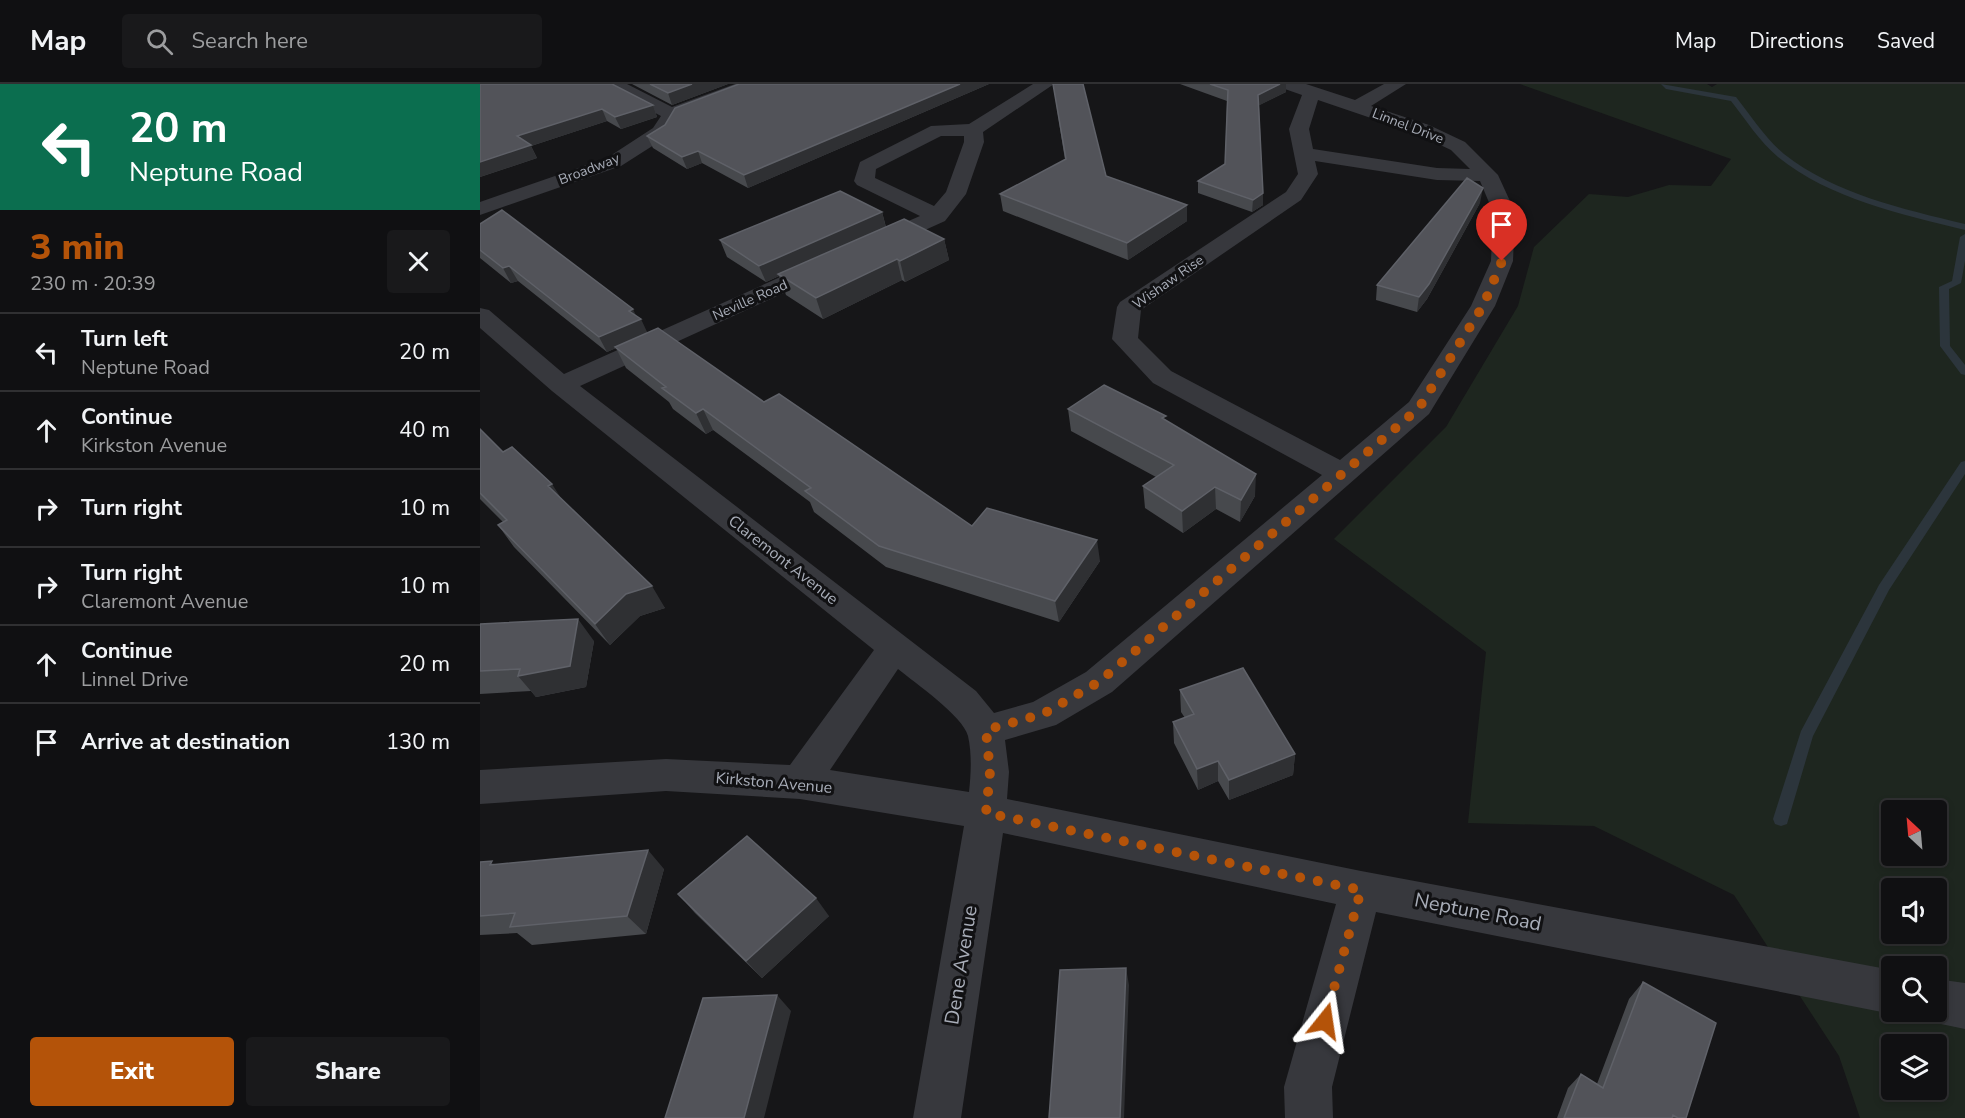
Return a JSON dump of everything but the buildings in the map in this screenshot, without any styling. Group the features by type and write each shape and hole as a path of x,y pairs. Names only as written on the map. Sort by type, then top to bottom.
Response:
{"street":[{"path":"613,84 671,114 751,84"},
{"path":"937,216 864,181 867,166 938,130 973,130 1045,84"},
{"path":"1356,107 1397,84"},
{"name":"Linnel Drive","path":"986,730 1043,714 1099,682 1343,474 1419,408 1483,306 1502,261 1504,212 1488,175 1458,146 1422,129 1300,88"},
{"name":"Wishaw Rise","path":"1300,88 1299,129 1308,174 1294,196 1130,307 1125,339 1162,377 1343,474"},
{"name":"Broadway","path":"480,209 614,162 661,132 671,114"},
{"name":"Neville Road","path":"561,385 937,216 956,194 974,142 973,130"},
{"path":"1303,153 1437,174 1488,175"},
{"name":"Claremont Avenue","path":"480,315 561,385 963,700 986,730"},
{"path":"800,782 894,648"},
{"name":"Dene Avenue","path":"937,1118 986,813 990,772 986,730"},
{"name":"Kirkston Avenue","path":"480,787 666,775 800,782 986,813 1064,829"},
{"name":"Neptune Road","path":"1064,829 1361,890 1881,990"},
{"path":"1309,1118 1308,1087 1361,890"},
{"path":"1947,1002 1965,1006"}],"shaded area":[{"path":"1520,84 1707,84 1712,87 1717,84 1965,84 1965,1118 1860,1118 1839,1056 1734,895 1594,826 1468,823 1486,652 1334,539 1446,427 1518,306 1534,247 1589,194 1628,197 1669,185 1711,186 1731,159"}],"waterway":[{"path":"1665,84 1666,87 1733,99 1774,149 1800,169 1821,181 1869,200 1965,227"},
{"path":"1965,237 1956,283 1944,287 1945,346 1965,372"},
{"path":"1781,819 1806,735 1884,588 1965,465"}],"route":[{"path":"1325,1021 1361,890 986,813 990,772 986,730 1043,714 1099,682 1419,408 1483,306 1502,261"}]}
